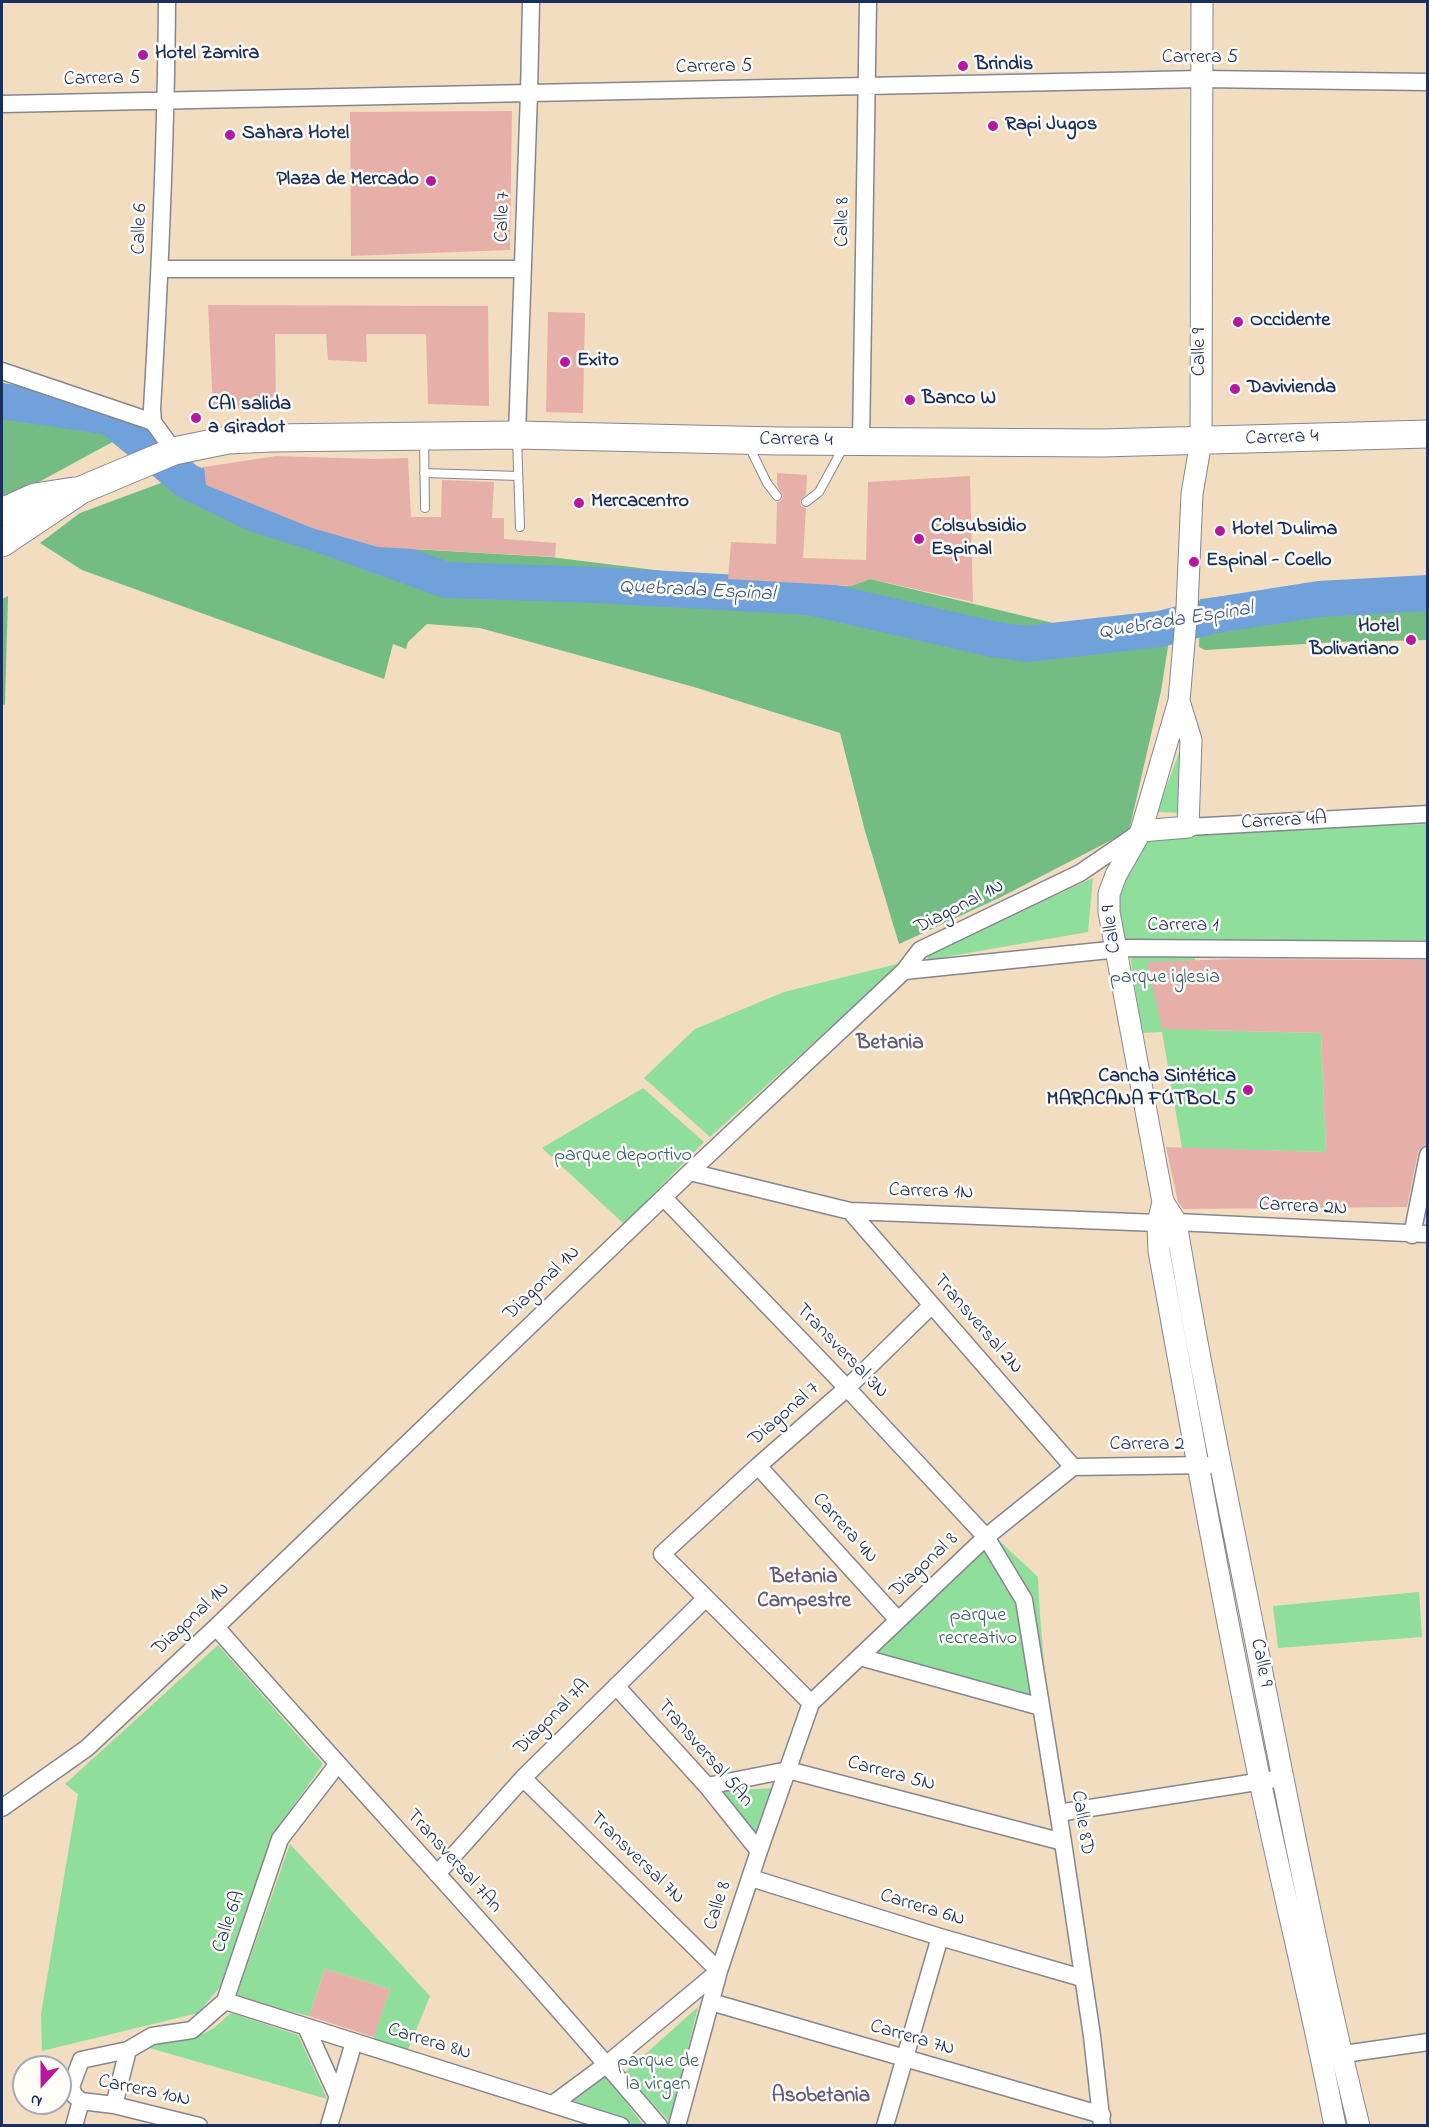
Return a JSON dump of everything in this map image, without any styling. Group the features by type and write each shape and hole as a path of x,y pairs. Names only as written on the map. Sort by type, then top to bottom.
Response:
{"main road":[{"name":"Carrera 4","path":"82,489 170,453 193,446 239,439 517,435 853,442 1201,441 1428,434"},
{"path":"2,512 35,497 82,489"},
{"path":"2,543 82,489"}],"street":[{"name":"Calle 6","path":"153,422 166,99 167,2"},
{"name":"Calle 7","path":"517,435 531,2"},
{"name":"Calle 8","path":"853,442 868,2"},
{"name":"Calle 9","path":"1202,2 1201,441 1192,494 1187,608 1179,701 1141,831 1116,875 1109,894 1109,912 1163,1202 1221,1464 1282,1778 1332,2056 1335,2126"},
{"name":"Carrera 5","path":"2,104 1202,79 1428,82"},
{"path":"160,269 523,269"},
{"path":"2,371 153,422 170,453"},
{"name":"Calle 9","path":"1179,701 1191,740 1188,827"},
{"name":"Carrera 4A","path":"1141,831 1428,814"},
{"name":"Diagonal 1N","path":"2,1808 87,1748 690,1172 904,971 920,950 1080,873 1141,831"},
{"name":"Carrera 1","path":"904,971 1130,948 1428,950"},
{"path":"1420,1234 1428,1155"},
{"name":"Carrera 1N","path":"690,1172 850,1211 1167,1222"},
{"name":"Transversal 3N","path":"664,1198 847,1388 986,1537"},
{"name":"Transversal 2N","path":"850,1211 1073,1467"},
{"name":"Calle 9","path":"1167,1222 1159,1251 1198,1466 1260,1781 1332,2056 1359,2126"},
{"name":"Carrera 2N","path":"1167,1222 1420,1234"},
{"name":"Diagonal 7","path":"706,1598 662,1554 847,1388 932,1305"},
{"name":"Carrera 2","path":"1073,1467 1221,1464"},
{"name":"Carrera 4N","path":"758,1466 898,1620"},
{"name":"Diagonal 8","path":"811,1703 986,1537 1073,1467"},
{"name":"Calle 8D","path":"986,1537 1024,1600 1063,1842 1102,2120"},
{"path":"706,1598 811,1703"},
{"name":"Diagonal 7A","path":"437,1874 523,1778 706,1598"},
{"name":"Transversal 7An","path":"216,1627 337,1765 607,2064 659,2126"},
{"path":"860,1657 1041,1707"},
{"name":"Transversal 5An","path":"616,1686 707,1786 759,1851"},
{"name":"Calle 8","path":"677,2126 720,1971 811,1703"},
{"name":"Calle 6A","path":"128,2050 152,2036 192,2030 225,2001 280,1839 337,1765"},
{"name":"Carrera 5N","path":"707,1786 788,1770 1063,1842"},
{"name":"Transversal 7N","path":"523,1778 720,1971"},
{"path":"1058,1813 1282,1778"},
{"name":"Carrera 6N","path":"751,1878 940,1937 1082,1978"},
{"path":"885,2126 940,1937"},
{"path":"553,2104 607,2064 720,1971"},
{"name":"Carrera 8N","path":"225,2001 621,2126"},
{"name":"Carrera 7N","path":"711,2001 1102,2120"},
{"path":"306,2027 337,2095"},
{"path":"330,2126 354,2042"},
{"path":"1332,2056 1428,2042"},
{"path":"74,2126 81,2101 70,2087 81,2060 128,2050 114,2105"},
{"name":"Carrera 10N","path":"81,2101 114,2105 192,2125"}],"lane":[{"path":"517,435 520,527"},
{"path":"424,436 425,508"},
{"path":"747,440 767,483 777,496"},
{"path":"806,502 819,492 853,442"},
{"path":"424,473 518,476"}],"green space":[{"path":"2,395 13,402 10,410 95,425 118,439 2,502"},
{"path":"204,467 206,485 312,528 378,547 550,557 728,579 847,586 870,579 1053,623 1173,615 1161,691 1129,831 1001,897 899,944 865,831 840,733 694,687 480,628 427,624 408,642 406,649 393,644 384,679 82,570 40,543 80,513"},
{"path":"1308,586 1356,590 1427,587 1427,640 1337,642 1205,650 1199,647 1200,599"},
{"path":"8,596 5,705 2,704 2,599"},
{"path":"1180,750 1184,751 1183,813 1157,812"},
{"path":"1427,824 1427,940 1120,944 1117,894 1144,839 1304,828"},
{"path":"1093,878 1088,932 928,960 927,955"},
{"name":"Cancha Sintética MARACANA FÚTBOL 5","path":"1129,948 1194,948 1200,1030 1321,1033 1326,1152 1182,1148 1162,1032 1142,1033"},
{"path":"901,963 710,1137 644,1078 695,1029 784,992"},
{"name":"parque deportivo","path":"643,1088 704,1142 624,1224 542,1148"},
{"name":"parque recreativo","path":"991,1533 1038,1577 1046,1699 860,1657"},
{"path":"1419,1592 1422,1637 1278,1648 1273,1606"},
{"path":"218,1645 323,1764 271,1838 220,1987 198,2013 42,2051 41,2014 78,1794 65,1784"},
{"path":"774,1788 756,1837 718,1791"},
{"path":"290,1844 430,1996 407,2052 373,2039 390,1989 325,1969 309,2016 236,1998"},
{"name":"parque de la virgen","path":"698,2007 670,2122 624,2073"},
{"path":"231,2013 298,2035 327,2099 146,2047 153,2042 167,2038 207,2032"},
{"path":"605,2073 643,2125 636,2125 565,2103"}],"building":[{"name":"Plaza de Mercado","path":"512,111 510,250 351,256 350,112"},
{"path":"208,305 488,306 489,406 428,404 426,334 366,334 367,362 328,360 326,334 275,334 276,407 213,410"},
{"name":"Exito","path":"548,312 585,313 583,413 546,412"},
{"path":"276,456 408,458 411,517 441,517 442,480 494,482 492,518 504,518 504,539 556,543 555,557 378,547 312,528 206,485 204,467"},
{"name":"Colsubsidio Espinal","path":"777,473 807,475 806,494 800,502 801,506 806,508 803,558 866,560 868,482 970,476 973,602 870,579 852,586 728,579 731,542 776,544 777,502 781,501 783,496 777,485"},
{"path":"1232,959 1428,960 1428,1145 1418,1152 1407,1207 1183,1209 1178,1202 1166,1147 1326,1152 1321,1033 1162,1029 1147,962"},
{"path":"325,1969 390,1989 374,2037 309,2016"}],"waterway":[{"name":"Quebrada Espinal","path":"2,401 110,417 187,481 255,514 316,533 446,580 597,585 809,597 992,639 1026,644 1160,629 1211,616 1319,599 1428,593"}],"place":[{"name":"Hotel Zamira","path":"143,55"},
{"name":"Brindis","path":"963,66"},
{"name":"Rapi Jugos","path":"993,126"},
{"name":"Sahara Hotel","path":"230,135"},
{"name":"Plaza de Mercado","path":"431,181"},
{"name":"Occidente","path":"1238,322"},
{"name":"Exito","path":"565,362"},
{"name":"Davivienda","path":"1235,389"},
{"name":"Banco W","path":"910,400"},
{"name":"CAI salida a Giradot","path":"196,418"},
{"name":"Mercacentro","path":"579,503"},
{"name":"Hotel Dulima","path":"1220,531"},
{"name":"Colsubsidio Espinal","path":"919,539"},
{"name":"Espinal - Coello","path":"1194,562"},
{"name":"Hotel Bolivariano","path":"1411,640"},
{"name":"Cancha Sintética MARACANA FÚTBOL 5","path":"1248,1090"}],"district":[{"name":"Betania","path":"890,1045"},
{"name":"Betania Campestre","path":"804,1591"},
{"name":"Asobetania","path":"821,2098"}],"park label":[{"name":"parque iglesia","path":"1165,979"}]}
